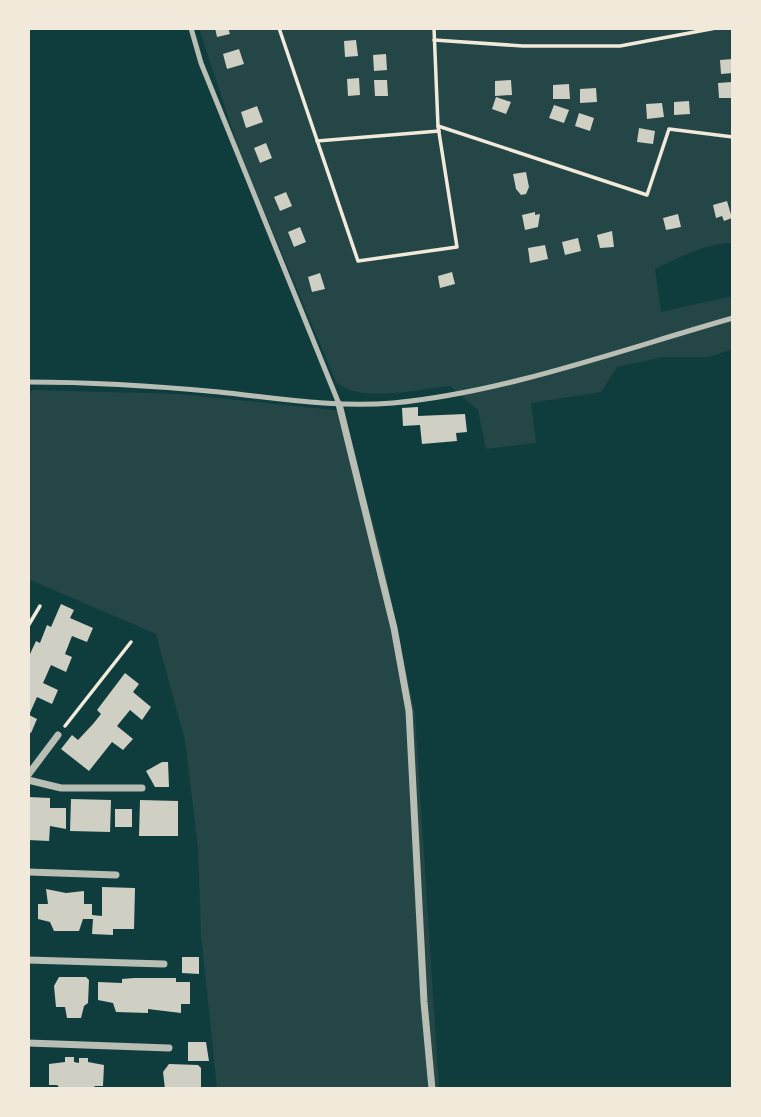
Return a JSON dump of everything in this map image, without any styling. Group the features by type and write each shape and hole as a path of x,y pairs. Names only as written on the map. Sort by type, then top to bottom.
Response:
{"street":[{"path":"339,404 394,628 409,711 424,1002 432,1089"},
{"path":"28,775 58,735"},
{"path":"28,780 61,788 142,788"},
{"path":"28,872 116,875"},
{"path":"28,960 164,964"},
{"path":"28,1043 169,1048"}],"lane":[{"path":"191,28 201,63 339,404"},
{"path":"28,382 180,388 339,404 392,403 455,394 733,318"}],"path":[{"path":"279,28 358,261 457,247 439,128 434,28"},
{"path":"434,40 523,46 620,46 716,28"},
{"path":"317,141 439,128 647,195 669,129 733,137"},
{"path":"28,626 40,606"},
{"path":"58,735 131,642"}],"shaded area":[{"path":"199,28 733,28 733,243 703,248 655,269 661,312 733,296 733,349 709,357 663,357 617,367 601,392 531,403 536,443 486,449 478,410 450,386 374,394 346,389 336,382 240,153"},
{"path":"32,390 179,394 342,411 381,552 415,714 439,1089 217,1089 201,934 198,847 185,740 156,634 28,579 28,399"}],"building":[{"path":"215,28 228,28 230,34 217,37"},
{"path":"356,40 358,56 345,57 344,41"},
{"path":"239,49 244,64 227,69 223,54"},
{"path":"386,54 387,70 374,71 373,55"},
{"path":"733,59 733,73 721,74 720,60"},
{"path":"359,78 360,95 348,96 347,79"},
{"path":"374,80 387,80 388,96 375,96"},
{"path":"511,80 512,95 495,96 495,81"},
{"path":"732,82 733,98 719,98 718,83"},
{"path":"569,84 570,99 553,99 553,85"},
{"path":"596,88 597,102 580,103 580,89"},
{"path":"496,97 511,102 506,114 492,109"},
{"path":"689,101 690,114 674,115 674,102"},
{"path":"662,103 664,117 647,119 646,104"},
{"path":"554,105 569,110 564,123 549,118"},
{"path":"257,106 263,122 246,128 241,112"},
{"path":"579,113 594,118 590,131 575,126"},
{"path":"639,128 655,131 653,144 637,142"},
{"path":"266,143 272,158 260,163 254,148"},
{"path":"526,172 529,187 526,194 521,195 516,189 513,174"},
{"path":"286,192 292,206 280,211 274,197"},
{"path":"727,201 732,218 724,221 722,216 716,218 713,205"},
{"path":"535,212 535,215 540,214 538,227 525,230 522,215"},
{"path":"678,214 681,227 666,230 663,218"},
{"path":"300,227 306,242 294,247 288,232"},
{"path":"612,231 614,247 600,248 597,235"},
{"path":"578,238 581,251 565,255 562,242"},
{"path":"545,245 548,259 530,263 528,248"},
{"path":"452,272 455,284 440,288 438,276"},
{"path":"320,273 325,289 312,292 308,277"},
{"path":"418,407 418,416 465,414 467,432 456,433 457,441 422,444 420,425 403,426 402,408"},
{"path":"61,604 74,610 70,618 93,628 87,642 72,636 65,654 72,657 66,672 51,665 43,683 58,690 52,704 37,697 29,715 37,719 31,733 28,732 28,653 30,654 36,641 40,643 47,625 51,627"},
{"path":"125,673 139,684 133,692 151,707 142,720 130,710 117,726 133,739 123,750 112,742 89,771 61,749 72,735 78,740 93,724 101,714 97,710"},
{"path":"162,762 168,762 169,787 155,787 146,771"},
{"path":"28,797 50,798 50,808 66,808 66,829 50,826 49,841 28,840"},
{"path":"71,799 111,800 110,832 70,831"},
{"path":"140,800 178,801 178,836 139,836"},
{"path":"115,809 132,809 132,827 115,827"},
{"path":"102,887 135,888 134,929 113,929 113,935 92,934 93,919 83,919 79,931 54,931 50,922 38,919 38,904 48,904 46,889 66,893 84,891 84,904 92,904 92,915 102,916"},
{"path":"182,957 199,957 199,974 182,973"},
{"path":"59,977 86,977 89,980 88,1003 84,1006 81,1018 67,1018 65,1007 56,1007 54,986"},
{"path":"176,978 176,982 190,982 190,1004 181,1004 181,1013 148,1009 148,1013 116,1012 113,1003 98,1000 98,982 122,983 122,979"},
{"path":"188,1042 206,1042 209,1061 188,1061"},
{"path":"65,1057 74,1057 74,1062 79,1063 79,1058 88,1058 88,1062 104,1065 103,1086 95,1086 92,1089 61,1089 57,1085 49,1085 49,1064 65,1062"},
{"path":"169,1064 198,1065 201,1068 201,1089 165,1089 163,1072"}]}
